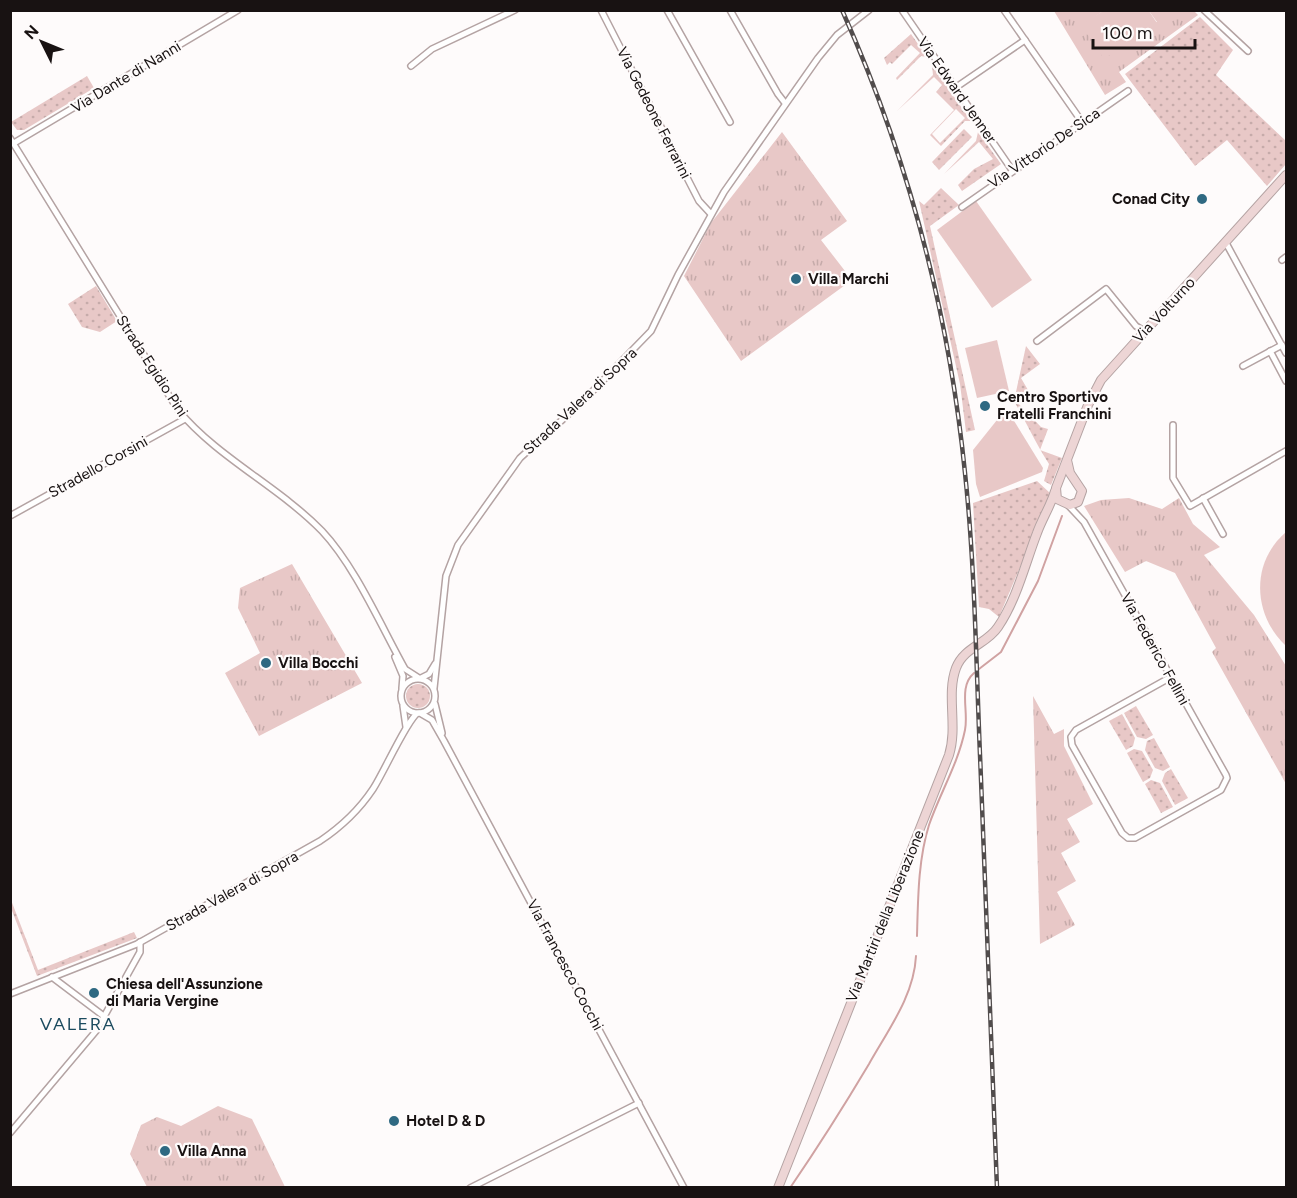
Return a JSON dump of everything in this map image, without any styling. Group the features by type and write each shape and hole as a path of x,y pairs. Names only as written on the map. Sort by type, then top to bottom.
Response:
{"street":[{"name":"Via Dante di Nanni","path":"12,141 238,10"},
{"path":"411,66 432,49 515,10"},
{"path":"602,13 611,10"},
{"path":"667,10 730,122"},
{"path":"730,10 785,103"},
{"name":"Strada Valera di Sopra","path":"10,994 140,942 311,847 336,830 373,789 394,755 412,717 429,709 435,699 436,663 447,570 458,545 520,458 582,402 651,331 711,214 785,103 837,35 869,10"},
{"name":"Via Edward Jenner","path":"902,10 1012,170"},
{"path":"1004,10 1082,122"},
{"path":"1204,10 1248,51"},
{"name":"Via Gedeone Ferrarini","path":"602,13 699,201 711,214"},
{"path":"955,88 1025,40"},
{"name":"Via Vittorio De Sica","path":"962,207 1128,91"},
{"name":"Strada Egidio Pini","path":"12,141 166,392 185,419 296,508 327,537 346,564 406,670 419,678"},
{"name":"Via Volturno","path":"975,646 998,628 1009,607 1096,388 1144,331 1287,175"},
{"path":"1226,243 1287,353"},
{"path":"1037,341 1106,290 1136,326 1144,331"},
{"path":"1243,366 1282,345"},
{"path":"1270,351 1287,381"},
{"name":"Stradello Corsini","path":"10,516 185,419"},
{"path":"1173,425 1173,478 1190,506 1287,451"},
{"path":"1067,460 1070,473 1081,488 1081,497"},
{"path":"1067,505 1057,499 1056,488 1064,479 1076,481"},
{"name":"Via Volturno","path":"1035,542 1050,512 1075,503 1081,497"},
{"name":"Via Federico Fellini","path":"1081,497 1080,509 1084,522 1171,677 1226,775 1227,783 1221,790 1135,838 1126,838 1072,745 1071,736 1076,730 1171,677"},
{"path":"1203,498 1224,534"},
{"name":"Via Federico Fellini","path":"1067,505 1084,522"},
{"name":"Via Martiri della Liberazione","path":"778,1188 949,755 954,733 955,672 963,657 975,646"},
{"name":"Strada Egidio Pini","path":"392,647 402,676 402,691"},
{"path":"402,691 408,681 429,674 436,663"},
{"path":"419,678 430,682 434,688"},
{"name":"Strada Valera di Sopra","path":"402,691 405,728"},
{"name":"Via Francesco Cocchi","path":"435,699 435,712 445,743"},
{"path":"402,702 410,711 419,713"},
{"name":"Via Francesco Cocchi","path":"419,713 431,719 445,743 684,1188"},
{"path":"10,1133 91,1038 141,950 140,942"},
{"path":"52,977 105,1017"},
{"path":"470,1188 639,1103"}],"green space":[{"path":"1054,11 1103,11 1082,26 1157,22 1149,11 1194,11 1198,15 1119,72 1126,82 1105,95"},
{"path":"1103,11 1149,11 1157,23 1104,59 1081,25"},
{"path":"1200,17 1233,50 1216,75 1286,141 1286,164 1267,186 1227,140 1195,166 1125,74"},
{"path":"911,34 927,57 921,56 897,80 896,78 920,53 911,45 892,64 890,62 887,65 884,58"},
{"path":"932,65 971,121 965,121 941,146 930,135 954,110 936,92 942,85 934,77 897,111 933,75","holes":["956,109 965,118 940,143 932,134"]},
{"path":"87,76 94,88 24,130 17,130 11,122"},
{"path":"964,129 972,137 939,170 932,162"},
{"path":"782,132 847,221 821,240 852,280 741,361 684,276 711,223"},
{"path":"978,132 1001,164 962,191 958,185 974,169 993,159 979,142 944,174 976,141"},
{"path":"941,188 959,205 930,226 975,430 966,432 960,384 919,201 924,205"},
{"path":"976,201 1032,280 992,308 937,230"},
{"path":"96,286 117,321 100,332 82,327 68,304"},
{"path":"997,340 1009,391 977,398 965,348"},
{"path":"1026,346 1040,364 1021,378 1028,390 1016,401 1041,427 1048,429 1040,449 1014,401"},
{"path":"1008,411 1043,468 1042,472 980,497 976,484 973,450 997,420"},
{"path":"1041,450 1062,458 1051,485 1044,481 1049,464"},
{"path":"1037,481 1050,493 999,617 989,609 979,607 973,503"},
{"path":"1129,498 1162,509 1179,498 1193,524 1220,547 1204,555 1254,615 1286,666 1286,784 1212,652 1216,648 1175,573 1146,561 1125,572 1084,506 1101,500"},
{"path":"1286,532 1286,646 1267,619 1260,589 1261,574 1266,559 1274,545"},
{"path":"292,564 362,683 259,736 225,673 260,653 238,608 240,588"},
{"path":"418,684 427,687 430,696 427,705 418,708 409,705 406,696 409,687"},
{"path":"1033,696 1054,734 1064,729 1064,746 1093,804 1067,819 1080,842 1061,853 1076,881 1057,892 1075,925 1040,944"},
{"path":"1136,706 1153,735 1146,739 1137,737 1124,713"},
{"path":"1122,714 1135,738 1133,746 1126,750 1109,721"},
{"path":"1154,738 1170,767 1163,771 1155,768 1145,750 1147,741"},
{"path":"1134,749 1142,751 1153,770 1150,778 1143,782 1127,753"},
{"path":"1171,769 1188,798 1175,805 1162,781 1165,773"},
{"path":"1151,780 1160,783 1173,807 1161,813 1145,784"},
{"path":"11,900 38,970 134,932 137,938 37,976 11,908"},
{"path":"218,1106 252,1119 285,1187 147,1187 130,1154 141,1125 157,1117 181,1126"}],"waterway":[{"path":"979,669 1001,652 1038,581 1062,516"},
{"path":"917,936 919,880 925,838 962,743 966,723 966,685 974,673"},
{"path":"790,1188 821,1142 899,1012 910,985 916,956"}],"railway":[{"path":"842,10 866,66 906,179 936,295 958,413 973,579 997,1188"}],"place":[{"name":"Conad City","path":"1202,199"},
{"name":"Villa Marchi","path":"796,279"},
{"name":"Centro Sportivo Fratelli Franchini","path":"985,406"},
{"name":"Villa Bocchi","path":"266,663"},
{"name":"Chiesa dell'Assunzione di Maria Vergine","path":"94,993"},
{"name":"Hotel D & D","path":"394,1121"},
{"name":"Villa Anna","path":"165,1151"}],"district":[{"name":"VALERA","path":"78,1024"}]}
